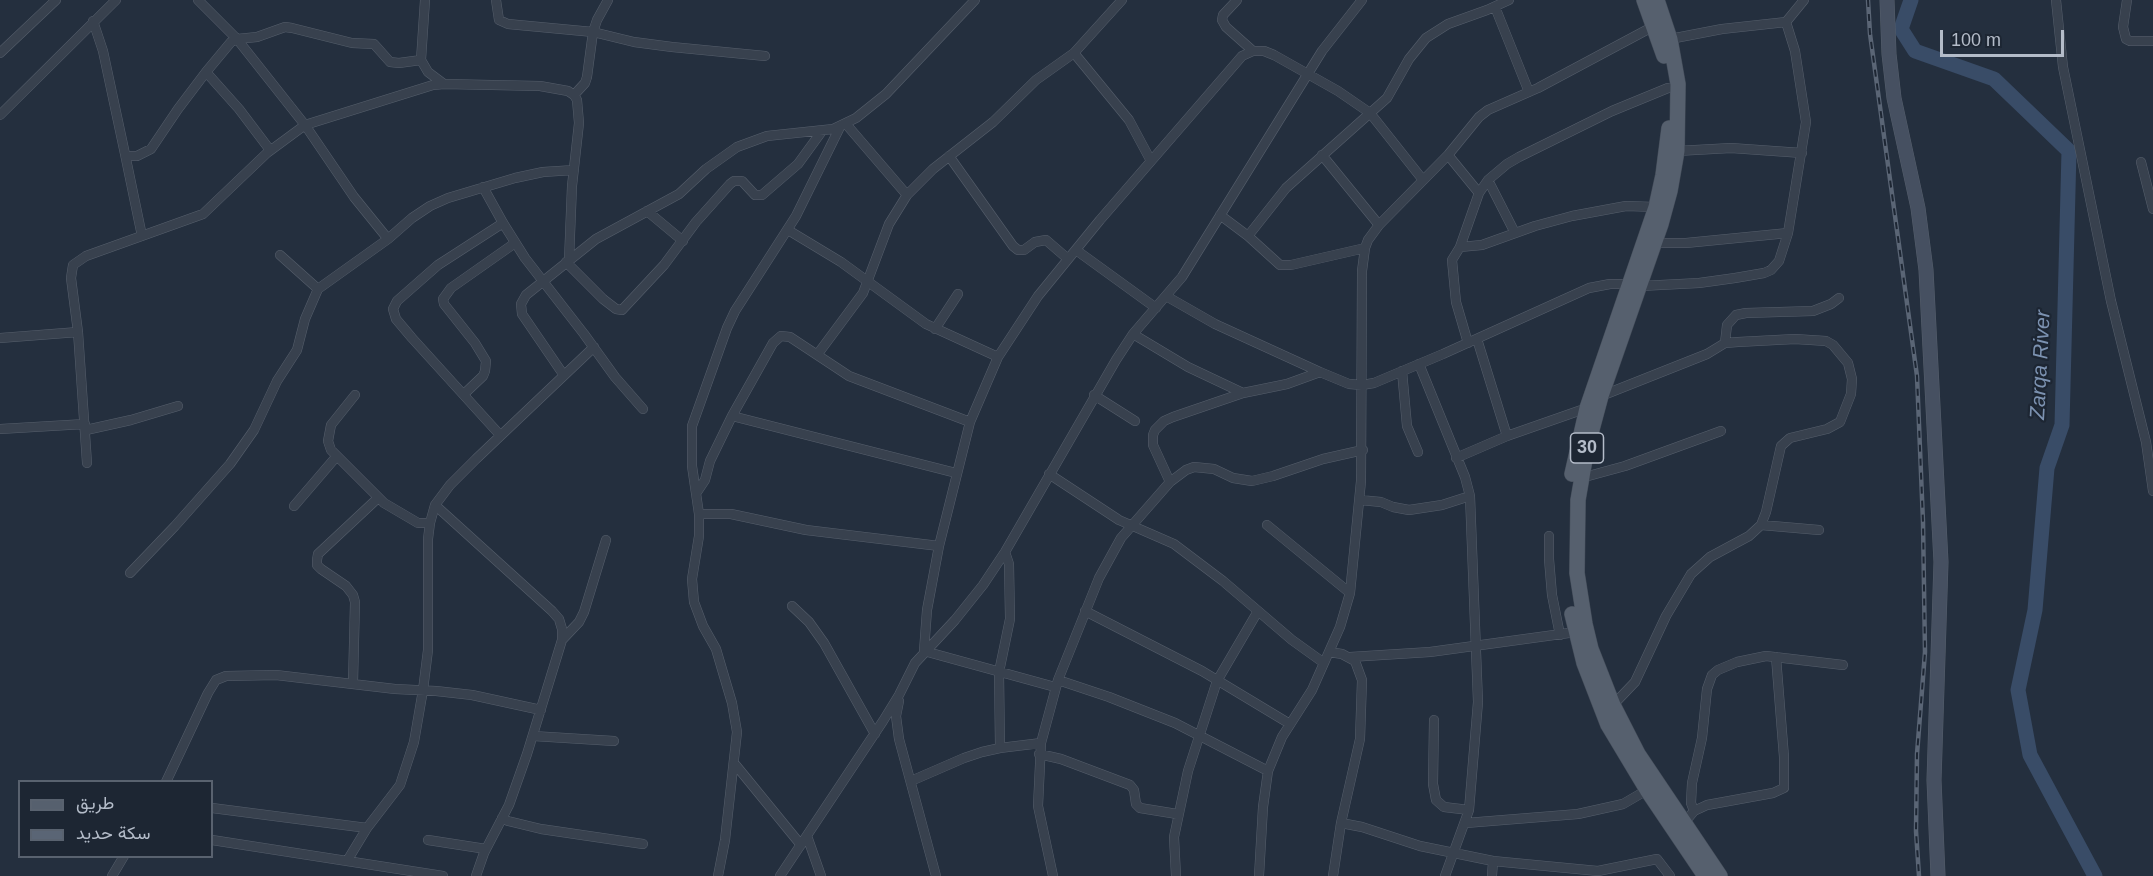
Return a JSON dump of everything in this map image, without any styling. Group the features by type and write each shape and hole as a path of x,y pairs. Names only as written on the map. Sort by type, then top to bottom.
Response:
{"main road":[{"name":"30","path":"1644,0 1663,56 1668,88 1668,142 1656,207 1601,396 1581,478 1577,527 1577,573 1591,649 1613,705 1638,754 1689,817 1719,876"},
{"name":"30","path":"1657,0 1670,39 1678,84 1677,151 1670,191 1655,243 1635,285 1587,408 1577,442 1568,504 1568,633 1584,663 1600,707 1620,746 1702,875"}],"street":[{"path":"0,53 56,0"},
{"path":"0,115 116,0"},
{"path":"198,0 237,39 305,125 362,208 388,239"},
{"path":"425,0 421,60 428,72 444,84"},
{"path":"496,0 497,15 503,22 593,33 672,47 765,56"},
{"path":"574,94 585,83 593,33 608,0"},
{"path":"563,374 522,315 522,299 606,232 679,194 717,160 748,142 775,135 822,131 843,125 866,111 886,94 975,0"},
{"path":"817,355 857,302 869,282 889,224 907,195 949,156 993,122 1036,80 1074,53 1122,0"},
{"path":"1237,0 1223,15 1222,20 1226,27 1253,51"},
{"path":"1248,236 1286,188 1387,98 1409,59 1426,38 1448,24 1509,0"},
{"path":"1670,39 1722,29 1786,22 1804,0"},
{"path":"1887,0 1889,54 1894,98 1917,208 1926,270 1941,562 1934,780 1938,876"},
{"path":"2056,0 2063,68 2111,301 2146,442 2153,490"},
{"path":"2127,0 2123,27 2126,39 2153,41"},
{"path":"780,876 875,734 899,695 910,671 924,651 955,620 983,585 1005,552 1094,395 1133,334 1194,259 1308,74 1356,2"},
{"path":"1495,7 1529,92"},
{"path":"93,21 103,51 142,236"},
{"path":"1166,296 1215,324 1320,372 1349,384 1362,385 1374,383 1419,364 1589,288 1610,284 1720,281 1764,273 1779,261 1788,233 1806,122 1795,51 1786,22"},
{"path":"1258,876 1268,771 1290,724 1312,690 1340,627 1350,592 1363,450 1362,271 1365,249 1379,225 1448,155 1479,117 1488,110 1529,92 1654,26"},
{"path":"125,154 132,157 151,149 206,72 231,42 237,39 257,37 285,27 352,43 374,44 390,62 403,63 421,60"},
{"path":"924,651 927,610 956,473 970,422 998,357 1026,312 1068,259 1242,56 1253,51 1264,51 1338,91 1370,113 1423,180"},
{"path":"1074,53 1129,120 1151,162"},
{"path":"206,72 239,109 270,150"},
{"path":"87,463 86,427 72,278 73,265 86,256 203,214 270,150 305,125 422,88 444,84 540,86 561,89 574,94"},
{"path":"1507,436 1472,341 1458,313 1452,275 1452,260 1460,248 1479,193 1488,180 1519,157 1612,111 1668,88"},
{"path":"574,94 579,123 573,170 567,261 603,299 616,309 622,310 734,181 742,181 754,195 762,195 798,165 822,131"},
{"path":"843,125 907,195"},
{"path":"718,876 725,840 737,732 732,703 716,649 702,626 694,602 692,579 699,536 699,514 691,440 696,412 735,311 788,230 843,125"},
{"path":"1677,151 1724,148 1802,153"},
{"path":"1322,155 1379,225"},
{"path":"1448,155 1479,193"},
{"path":"949,156 1013,246 1018,250 1024,250 1035,242 1046,240 1068,259"},
{"path":"2141,162 2153,209"},
{"path":"130,573 230,464 254,430 277,381 297,350 304,319 318,289 430,206 483,187 543,172 573,170"},
{"path":"1488,180 1515,233"},
{"path":"483,187 503,224 543,282 615,377 643,409"},
{"path":"1460,248 1482,246 1559,219 1612,208 1656,207"},
{"path":"647,211 683,241"},
{"path":"1220,215 1248,236 1276,262 1285,265 1365,249"},
{"path":"500,435 412,338 396,319 393,309 397,301 438,265 503,224"},
{"path":"788,230 869,282 935,329 998,357"},
{"path":"1655,243 1694,243 1788,233"},
{"path":"464,394 483,376 486,361 475,343 444,304 443,298 451,288 515,243"},
{"path":"1076,250 1156,308"},
{"path":"280,255 318,289"},
{"path":"935,329 958,294"},
{"path":"1725,343 1726,325 1736,315 1758,312 1813,311 1839,298"},
{"path":"0,338 78,332"},
{"path":"1133,334 1188,367 1243,393"},
{"path":"697,492 705,480 710,461 732,416 777,338 782,336 790,337 849,376 970,422"},
{"path":"1601,396 1707,354 1725,343 1795,339 1826,341 1838,350 1851,371 1851,394 1840,422 1827,429 1790,438 1780,446 1766,512 1761,525 1749,536 1710,557 1691,574 1671,608 1635,682 1613,705"},
{"path":"347,861 367,828 400,785 414,741 428,650 428,539 435,505 450,485 500,435 594,347"},
{"path":"1419,364 1465,477 1470,496 1478,702 1469,810 1466,824 1445,876"},
{"path":"1402,371 1407,426 1418,452"},
{"path":"1170,482 1153,446 1155,430 1164,421 1243,393 1287,384 1320,372"},
{"path":"355,395 333,421 329,430 329,446 336,457 378,498 418,523 430,523"},
{"path":"1094,395 1135,421"},
{"path":"0,429 86,427 131,420 178,406"},
{"path":"1456,458 1507,436 1587,408"},
{"path":"732,416 956,473"},
{"path":"1581,478 1624,466 1721,431"},
{"path":"1053,876 1038,806 1041,743 1056,684 1085,611 1114,548 1170,482 1186,470 1194,467 1214,469 1243,480 1262,480 1323,459 1363,450"},
{"path":"294,506 336,457"},
{"path":"1050,474 1105,511 1132,526 1174,544 1324,663"},
{"path":"1360,500 1376,501 1409,510 1442,505 1470,496"},
{"path":"353,683 355,602 353,595 346,586 321,569 317,560 318,554 378,498"},
{"path":"435,505 552,611 559,619 562,629 562,640 533,736 502,818 486,849 476,876"},
{"path":"699,514 731,514 806,530 939,546"},
{"path":"1267,525 1350,592"},
{"path":"1761,525 1819,530"},
{"path":"1329,652 1350,657 1430,652 1568,633 1552,595 1549,536"},
{"path":"562,640 579,622 584,612 606,540"},
{"path":"1000,748 999,672 1010,619 1009,564 1005,552"},
{"path":"792,606 809,622 820,637 875,734"},
{"path":"1176,876 1174,837 1188,771 1217,681 1258,610"},
{"path":"1085,611 1183,660 1290,724"},
{"path":"924,651 999,672 1056,684 1148,712 1268,771"},
{"path":"1689,817 1692,783 1702,738 1707,689 1712,675 1737,662 1766,656 1843,665"},
{"path":"1333,876 1341,823 1356,759 1362,711 1362,680 1359,668 1350,657"},
{"path":"1689,817 1707,806 1773,793 1784,788 1784,757 1776,657"},
{"path":"167,780 208,693 216,680 222,677 276,675 395,689 472,695 541,710"},
{"path":"899,695 896,716 899,739 936,876"},
{"path":"1434,720 1433,784 1436,801 1444,807 1469,810"},
{"path":"533,736 614,741"},
{"path":"911,781 964,758 1000,748 1041,743"},
{"path":"1039,754 1061,759 1130,785 1134,790 1136,804 1140,808 1178,814"},
{"path":"734,763 801,845"},
{"path":"1466,824 1578,814 1623,804 1647,790"},
{"path":"213,808 367,828"},
{"path":"502,818 541,829 643,844"},
{"path":"1341,823 1362,827 1420,846 1493,861 1598,872 1657,859 1670,876"},
{"path":"807,836 821,876"},
{"path":"213,840 443,876"},
{"path":"428,840 486,849"},
{"path":"112,876 123,858"},
{"path":"1492,876 1493,861"}],"waterway":[{"name":"Zarqa River","path":"1911,0 1901,29 1915,51 1994,79 2069,151 2062,425 2047,468 2035,610 2018,690 2030,755 2095,876"}],"railway":[{"path":"1868,0 1870,34 1917,376 1925,652 1917,754 1916,831 1919,876"}]}
